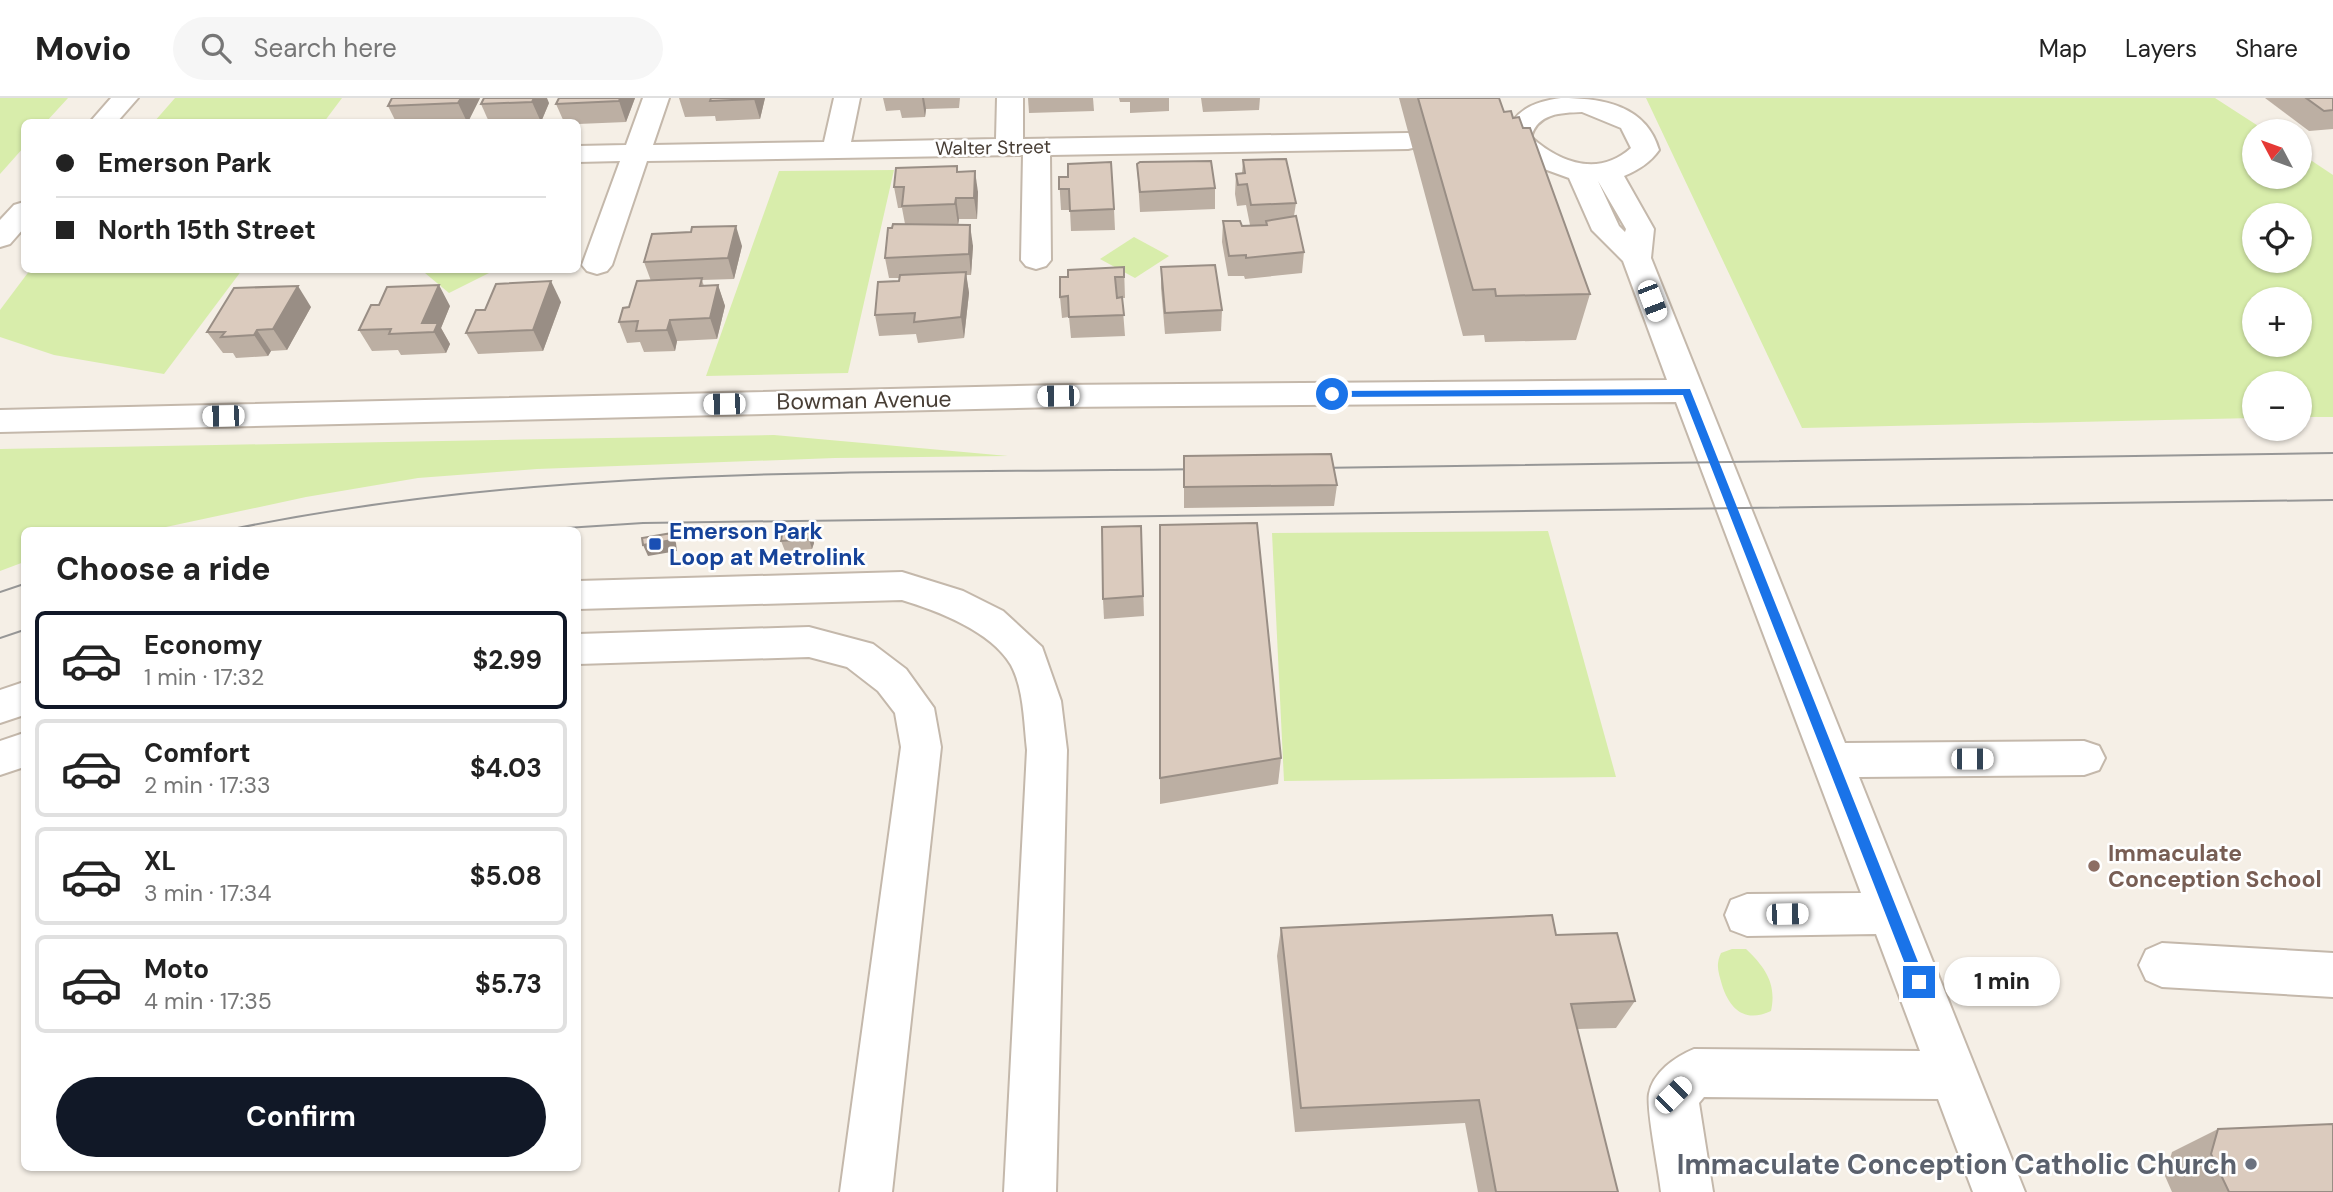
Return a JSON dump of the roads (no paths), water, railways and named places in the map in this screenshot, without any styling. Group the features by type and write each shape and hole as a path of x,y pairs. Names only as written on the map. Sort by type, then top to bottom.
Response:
{"street":[{"path":"106,119 125,98"},
{"path":"597,265 656,98"},
{"path":"836,150 847,98"},
{"path":"1009,147 1010,98"},
{"path":"1491,139 1517,139 1542,160 1594,172 1634,163 1645,150 1642,134 1622,117 1581,101 1550,102 1531,114 1519,128 1517,139"},
{"name":"Walter Street","path":"581,154 1408,141"},
{"path":"1036,260 1037,147"},
{"path":"1594,172 1606,230 1636,258 1999,1192"},
{"path":"0,238 21,214"},
{"name":"Bowman Avenue","path":"0,421 1058,396 1686,391"},
{"path":"581,595 902,586 950,601 990,621 1028,658 1041,701 1047,750 1030,1192"},
{"path":"581,649 809,642 859,655 892,680 914,708 921,747 866,1192"},
{"path":"0,707 21,699"},
{"path":"0,758 21,751"},
{"path":"1832,760 2084,758"},
{"path":"1747,915 1892,913"},
{"path":"2162,965 2333,975"},
{"path":"1688,1192 1673,1095 1694,1073 1954,1075"}],"tram line":[{"path":"1315,468 2333,453"},
{"path":"244,527 349,508 470,493 592,483 836,473 1203,469"},
{"path":"581,527 643,523 2333,500"},
{"path":"0,592 21,585"},
{"path":"0,638 21,631"}],"place":[{"name":"Emerson Park Loop at Metrolink","path":"655,544"},
{"name":"Immaculate Conception School","path":"2094,866"},
{"name":"Immaculate Conception Catholic Church","path":"2251,1164"}]}
